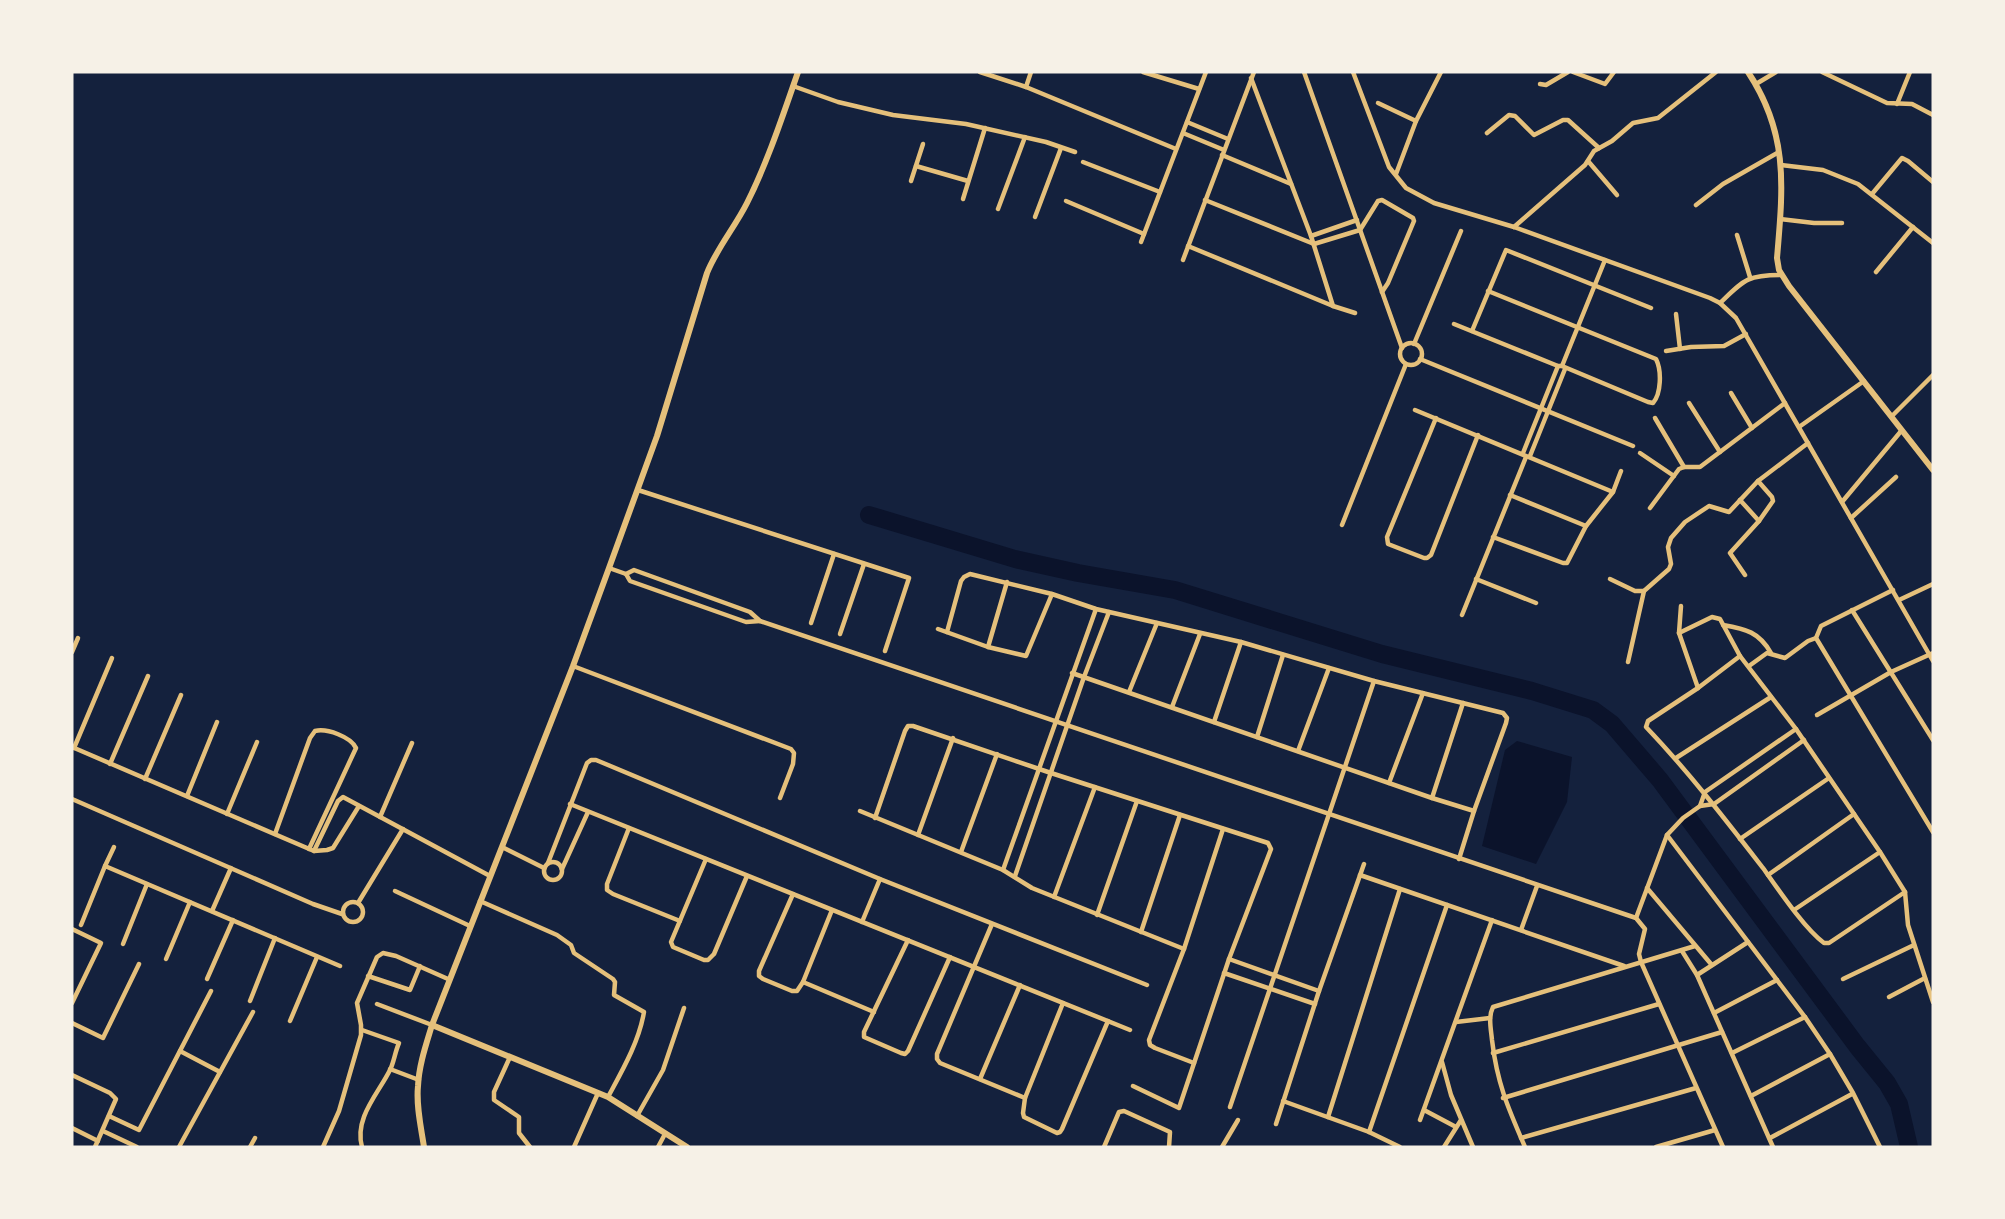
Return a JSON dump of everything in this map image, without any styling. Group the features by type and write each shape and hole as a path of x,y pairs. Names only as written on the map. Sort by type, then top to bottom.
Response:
{"street":[{"path":"425,1147 418,1109 419,1080 423,1053 432,1025 448,979 576,667 657,436 707,273 712,260 747,203 798,72"},
{"path":"983,72 1176,149"},
{"path":"1026,87 1031,72"},
{"path":"1143,72 1199,89"},
{"path":"1141,242 1206,72"},
{"path":"1183,260 1254,72"},
{"path":"1304,72 1402,348"},
{"path":"1353,72 1390,167 1406,188 1434,203 1514,227 1720,303 1735,318 1933,661"},
{"path":"1396,175 1416,121 1441,72"},
{"path":"1540,84 1546,85 1570,72 1605,84 1614,72"},
{"path":"1514,227 1588,161 1594,151 1636,122 1658,118 1716,72"},
{"path":"1748,72 1772,119 1780,152 1777,258 1782,275 1933,470"},
{"path":"1756,84 1776,72"},
{"path":"1822,72 1887,103 1912,104 1933,115"},
{"path":"1839,81 1843,72"},
{"path":"1897,104 1910,72"},
{"path":"1251,78 1314,244 1333,306"},
{"path":"793,86 838,102 892,114 985,128 1074,152"},
{"path":"1378,103 1416,121"},
{"path":"1487,133 1509,115 1515,116 1534,135 1568,120 1599,148"},
{"path":"1187,122 1228,139"},
{"path":"963,199 985,128"},
{"path":"1183,133 1292,185"},
{"path":"998,209 1025,137"},
{"path":"911,181 923,144"},
{"path":"1034,217 1061,148"},
{"path":"1696,205 1723,184 1780,152"},
{"path":"1872,194 1902,158 1933,182"},
{"path":"1588,161 1617,195"},
{"path":"1083,162 1160,192"},
{"path":"1781,165 1823,170 1858,184 1933,242"},
{"path":"916,166 968,181"},
{"path":"1205,200 1314,244 1360,230 1380,199 1414,221 1382,292"},
{"path":"1066,201 1144,234"},
{"path":"1780,219 1807,223 1842,223"},
{"path":"1311,236 1357,220"},
{"path":"1876,272 1913,227"},
{"path":"1414,344 1461,231"},
{"path":"1737,235 1750,277"},
{"path":"1188,246 1354,313"},
{"path":"1472,331 1506,250 1651,308"},
{"path":"1526,455 1548,412 1562,367 1605,260"},
{"path":"1720,303 1750,277 1782,275"},
{"path":"1454,324 1648,402 1655,402 1658,396 1660,366 1656,359 1488,291"},
{"path":"1676,314 1680,349"},
{"path":"1667,351 1724,346 1746,334"},
{"path":"1407,344 1414,344 1421,350 1420,359 1414,364 1406,364 1400,355 1402,348 1407,344"},
{"path":"1420,359 1633,446"},
{"path":"1342,525 1406,364"},
{"path":"1462,615 1526,455 1541,409 1562,367"},
{"path":"1892,416 1933,375"},
{"path":"1799,427 1865,381"},
{"path":"1731,393 1752,428"},
{"path":"1650,508 1684,467 1700,467 1785,402"},
{"path":"1689,403 1720,452"},
{"path":"1415,410 1613,492"},
{"path":"1436,418 1386,541 1388,544 1424,558 1430,555 1478,435"},
{"path":"1655,418 1684,467"},
{"path":"1842,502 1903,429"},
{"path":"1628,662 1644,591 1669,569 1671,564 1668,547 1671,538 1685,522 1709,506 1728,513 1758,481 1808,443"},
{"path":"1640,453 1674,476"},
{"path":"1493,537 1567,563 1586,527 1613,492 1621,471"},
{"path":"1851,517 1896,477"},
{"path":"1745,575 1730,553 1772,503 1773,499 1758,481"},
{"path":"638,490 909,578 885,650"},
{"path":"1510,495 1586,527"},
{"path":"1740,500 1759,521"},
{"path":"811,624 834,554"},
{"path":"840,634 864,564"},
{"path":"610,568 626,574 631,581 736,619 746,622 760,621 1636,918 1645,929 1639,954 1641,962 1723,1147"},
{"path":"626,574 634,570 750,612 760,621"},
{"path":"947,632 961,581 970,574 1052,594 1096,609 1241,642 1374,681 1503,713 1507,720 1474,811 1460,859"},
{"path":"1476,579 1536,603"},
{"path":"1610,579 1635,591 1644,591"},
{"path":"988,647 1007,582"},
{"path":"1899,600 1933,584"},
{"path":"673,596 676,586"},
{"path":"1749,666 1767,653 1785,658 1816,638 1821,626 1893,590"},
{"path":"938,629 988,647 1026,656 1052,594"},
{"path":"1681,606 1679,633 1698,688"},
{"path":"736,619 740,608"},
{"path":"1003,870 1096,609"},
{"path":"1852,610 1933,740"},
{"path":"1015,876 1109,612"},
{"path":"1679,633 1712,617 1720,619 1740,656 1804,740 1905,892 1908,925 1933,1002"},
{"path":"1129,692 1157,623"},
{"path":"1723,625 1755,634 1764,640 1771,653"},
{"path":"1090,626 1102,631"},
{"path":"1172,707 1200,634"},
{"path":"72,652 78,638"},
{"path":"1816,638 1933,832"},
{"path":"1213,722 1241,642"},
{"path":"1816,715 1931,654"},
{"path":"1257,737 1283,655"},
{"path":"1740,656 1648,721 1646,727 1705,792 1794,910 1824,943 1829,943 1905,892"},
{"path":"112,658 73,748 312,850 333,848 359,806"},
{"path":"576,667 791,749 794,753 793,764 780,798"},
{"path":"1298,751 1329,668"},
{"path":"1072,673 1474,811"},
{"path":"110,764 148,676"},
{"path":"1230,1107 1374,681"},
{"path":"1389,783 1423,693"},
{"path":"145,779 180,695"},
{"path":"1676,758 1771,697"},
{"path":"1432,798 1463,703"},
{"path":"187,796 217,722"},
{"path":"875,818 908,726 913,726 1268,843 1271,849 1228,959 1180,1108 1133,1086"},
{"path":"275,834 310,738 315,731 323,729 352,742 356,748 312,850"},
{"path":"1700,806 1705,792 1796,729"},
{"path":"918,835 953,738"},
{"path":"1636,918 1667,835 1683,818 1700,806 1714,804 1804,740"},
{"path":"227,814 257,742"},
{"path":"380,817 412,743"},
{"path":"961,852 997,754"},
{"path":"588,812 558,878 551,880 545,875 544,868 587,763 596,760 880,879 1147,985"},
{"path":"1740,839 1829,778"},
{"path":"1054,897 1095,787"},
{"path":"312,850 343,797 490,876"},
{"path":"72,799 313,904 342,914 347,920 355,922 363,913 361,905 350,901 344,906 342,914"},
{"path":"1097,915 1137,801"},
{"path":"570,804 1130,1030"},
{"path":"860,811 1003,870 1032,888 1184,949"},
{"path":"1768,875 1854,814"},
{"path":"1141,932 1180,815"},
{"path":"629,828 607,890 680,921"},
{"path":"358,903 403,829"},
{"path":"1194,1063 1155,1048 1150,1045 1149,1040 1184,949 1223,829"},
{"path":"1667,835 1805,1017 1853,1093 1880,1147"},
{"path":"81,925 114,847"},
{"path":"503,848 544,868"},
{"path":"1794,910 1880,852"},
{"path":"706,859 671,942 673,947 704,960 711,958 747,876"},
{"path":"548,863 559,863 562,869"},
{"path":"1276,1124 1364,864"},
{"path":"105,866 340,966"},
{"path":"212,911 231,867"},
{"path":"1360,875 1626,967"},
{"path":"862,922 880,879"},
{"path":"123,944 147,884"},
{"path":"1521,930 1537,886"},
{"path":"1646,888 1712,964"},
{"path":"1328,1117 1401,889"},
{"path":"395,891 470,926"},
{"path":"793,894 759,971 763,979 792,991 797,991 803,982 832,910"},
{"path":"480,901 556,934 571,945 575,953 613,979 614,995 644,1012 626,1063 608,1097"},
{"path":"166,959 190,902"},
{"path":"1369,1132 1447,905"},
{"path":"207,979 233,920"},
{"path":"1420,1121 1492,920"},
{"path":"992,923 937,1059 940,1063 1025,1098"},
{"path":"72,929 101,943 72,1003"},
{"path":"250,1000 275,938"},
{"path":"908,940 864,1032 864,1037 905,1054 950,957"},
{"path":"1697,975 1748,942"},
{"path":"1843,979 1914,945"},
{"path":"1525,1147 1503,1098 1493,1053 1490,1018 1492,1009 1695,946"},
{"path":"1682,951 1697,975 1773,1147"},
{"path":"323,1147 339,1111 362,1030 357,1003 379,954 396,956 448,979"},
{"path":"290,1021 317,957"},
{"path":"1228,959 1319,991"},
{"path":"72,1023 103,1038 139,964"},
{"path":"368,976 410,990 419,966"},
{"path":"1224,973 1315,1004"},
{"path":"1889,996 1925,978"},
{"path":"1714,1013 1777,980"},
{"path":"803,982 874,1012"},
{"path":"979,1079 1020,985"},
{"path":"109,1116 139,1130 211,991"},
{"path":"1063,1003 1025,1098 1023,1113 1024,1117 1057,1133 1060,1132 1108,1020"},
{"path":"377,1004 608,1097 687,1147"},
{"path":"1493,1053 1659,1004"},
{"path":"637,1116 663,1070 684,1008"},
{"path":"179,1147 253,1012"},
{"path":"1732,1054 1805,1017"},
{"path":"1455,1022 1490,1018"},
{"path":"362,1030 398,1043 390,1069 360,1129 362,1147"},
{"path":"1503,1098 1723,1032"},
{"path":"180,1051 220,1072"},
{"path":"1751,1096 1830,1054"},
{"path":"510,1057 494,1092 494,1100 519,1117 519,1133 530,1147"},
{"path":"1441,1061 1451,1095 1473,1147"},
{"path":"390,1069 419,1080"},
{"path":"72,1075 110,1093 116,1100 95,1147"},
{"path":"1521,1138 1696,1088"},
{"path":"574,1147 598,1093"},
{"path":"1770,1138 1853,1093"},
{"path":"1283,1101 1369,1132 1400,1147"},
{"path":"1424,1110 1455,1127"},
{"path":"1104,1147 1119,1112 1124,1111 1170,1132 1169,1147"},
{"path":"1222,1147 1238,1120"},
{"path":"1444,1147 1461,1121"},
{"path":"72,1128 98,1141"},
{"path":"1656,1147 1715,1129"},
{"path":"103,1131 137,1147"},
{"path":"659,1147 665,1134"},
{"path":"250,1147 255,1138"}],"water":[{"path":"1517,741 1572,757 1567,802 1536,864 1482,846 1505,750"}],"waterway":[{"path":"869,515 1015,559 1175,590 1382,654 1532,691 1593,710 1612,724 1660,780 1887,1083 1899,1104 1909,1147"}]}
